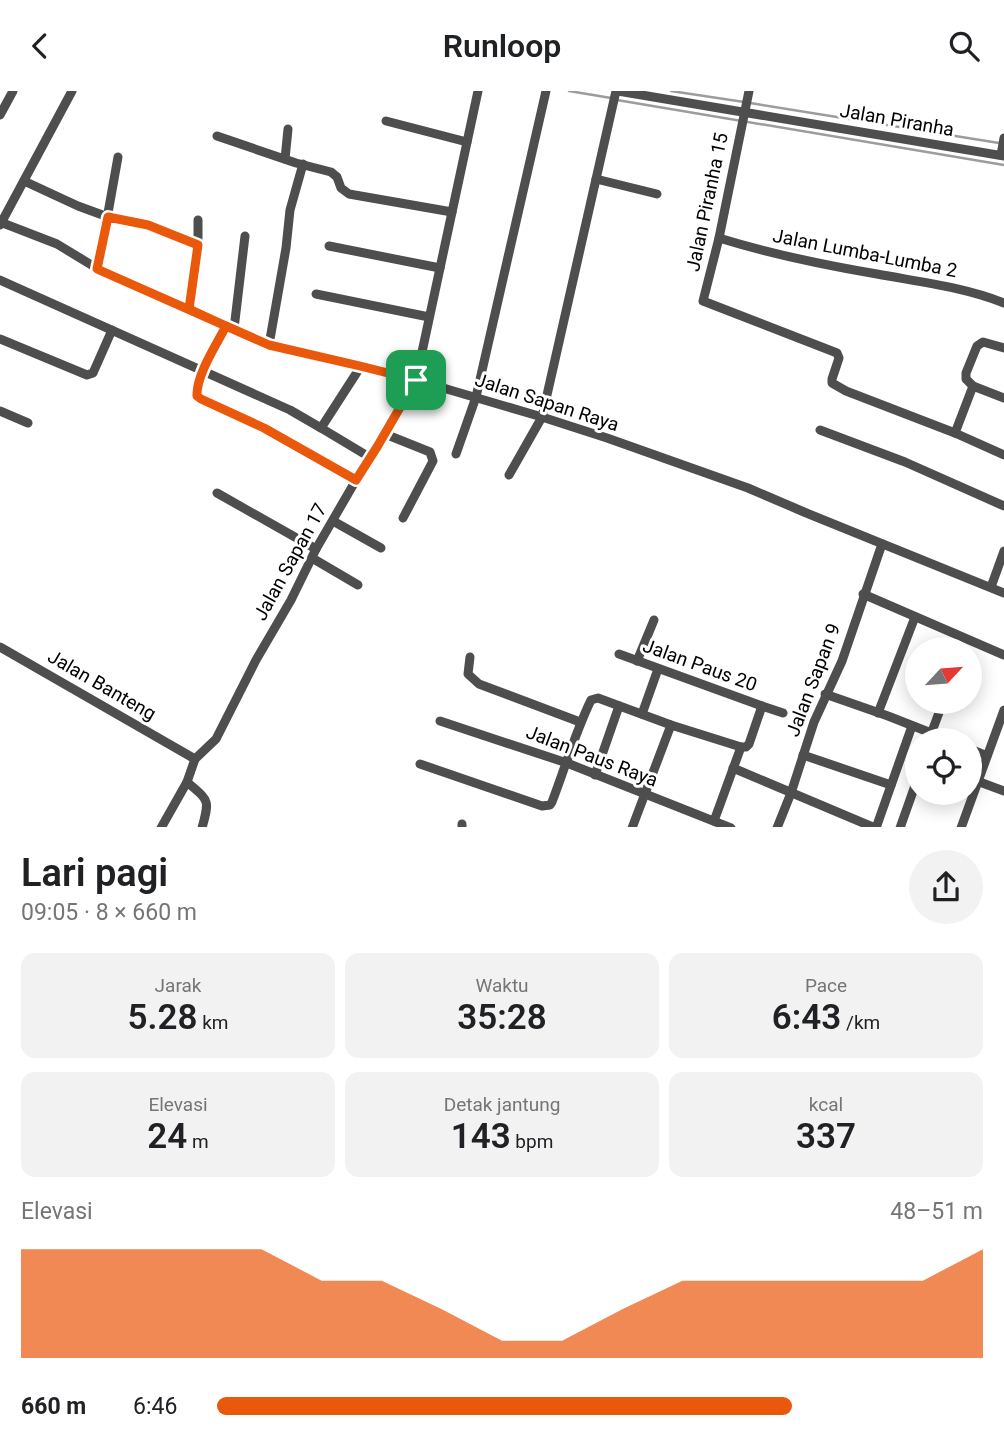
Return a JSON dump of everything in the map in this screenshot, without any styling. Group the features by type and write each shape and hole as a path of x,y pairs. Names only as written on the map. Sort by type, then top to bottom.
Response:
{"street":[{"path":"0,115 13,91"},
{"path":"0,224 72,91"},
{"name":"Jalan Sapan 17","path":"191,757 216,739 314,554 416,380 478,91"},
{"path":"456,454 476,397 547,91"},
{"path":"509,475 542,417 596,179 619,91"},
{"name":"Jalan Piranha","path":"619,91 1002,155"},
{"name":"Jalan Piranha 15","path":"749,91 704,300 837,353 839,358 832,383 846,391 956,433"},
{"path":"386,121 467,142"},
{"path":"285,159 288,129"},
{"path":"217,136 335,174 341,188 349,194 452,212"},
{"path":"1002,155 1004,138"},
{"path":"97,269 118,157"},
{"path":"269,345 290,210 303,164"},
{"path":"596,179 657,194"},
{"path":"24,181 78,207 108,217 148,225 198,245"},
{"path":"189,309 198,245 198,220"},
{"name":"Jalan Sapan Raya","path":"0,224 57,244 97,269 269,345 416,380 542,417 748,488 1004,593"},
{"path":"245,236 230,328 204,370 197,396 264,428 356,480"},
{"name":"Jalan Lumba-Lumba 2","path":"719,238 767,252 961,289 1004,303"},
{"path":"329,246 440,268"},
{"path":"0,280 290,410 370,458"},
{"path":"316,294 429,317"},
{"path":"0,339 87,375 93,373 112,330"},
{"path":"1004,348 989,342 977,346 966,373 966,379 973,386 1004,398"},
{"path":"321,428 360,366"},
{"path":"973,386 956,433 1004,455"},
{"path":"0,411 28,423"},
{"path":"820,430 905,462 1004,506"},
{"path":"385,434 430,452 432,456 433,461 403,518"},
{"path":"217,493 358,585"},
{"path":"333,521 381,548"},
{"name":"Jalan Sapan 9","path":"777,827 814,722 842,661 882,544"},
{"path":"991,587 1004,551"},
{"path":"863,594 960,637"},
{"path":"878,713 915,617"},
{"path":"637,661 654,620"},
{"path":"982,646 1004,655"},
{"name":"Jalan Banteng","path":"0,647 191,757"},
{"name":"Jalan Paus 20","path":"619,655 762,706 750,744 741,747 733,768 722,825"},
{"path":"470,657 468,674 479,684 580,722"},
{"path":"642,714 658,669"},
{"path":"825,694 916,728"},
{"path":"420,764 547,806 552,802 580,722 591,700 598,698 741,747"},
{"path":"595,775 619,706"},
{"path":"762,706 783,713"},
{"path":"982,768 1004,710"},
{"name":"Jalan Paus Raya","path":"440,720 567,763 722,825"},
{"path":"632,827 671,725"},
{"path":"876,827 912,726"},
{"path":"982,754 987,756"},
{"path":"803,755 891,785"},
{"path":"162,827 187,782 191,757"},
{"path":"733,768 874,827"},
{"path":"187,782 205,798 207,804 202,827"},
{"path":"982,783 1004,791"},
{"path":"900,827 908,805"},
{"path":"961,827 969,805"}],"waterway":[{"path":"569,91 611,98"},
{"path":"671,91 744,102"},
{"path":"617,100 1004,165"},
{"path":"750,103 999,143"}],"route":[{"path":"416,380 269,345 189,309 97,269 108,217 148,225 198,245 189,309 226,326 204,370 197,391 197,396 201,399 264,428 356,480 416,380"}]}
